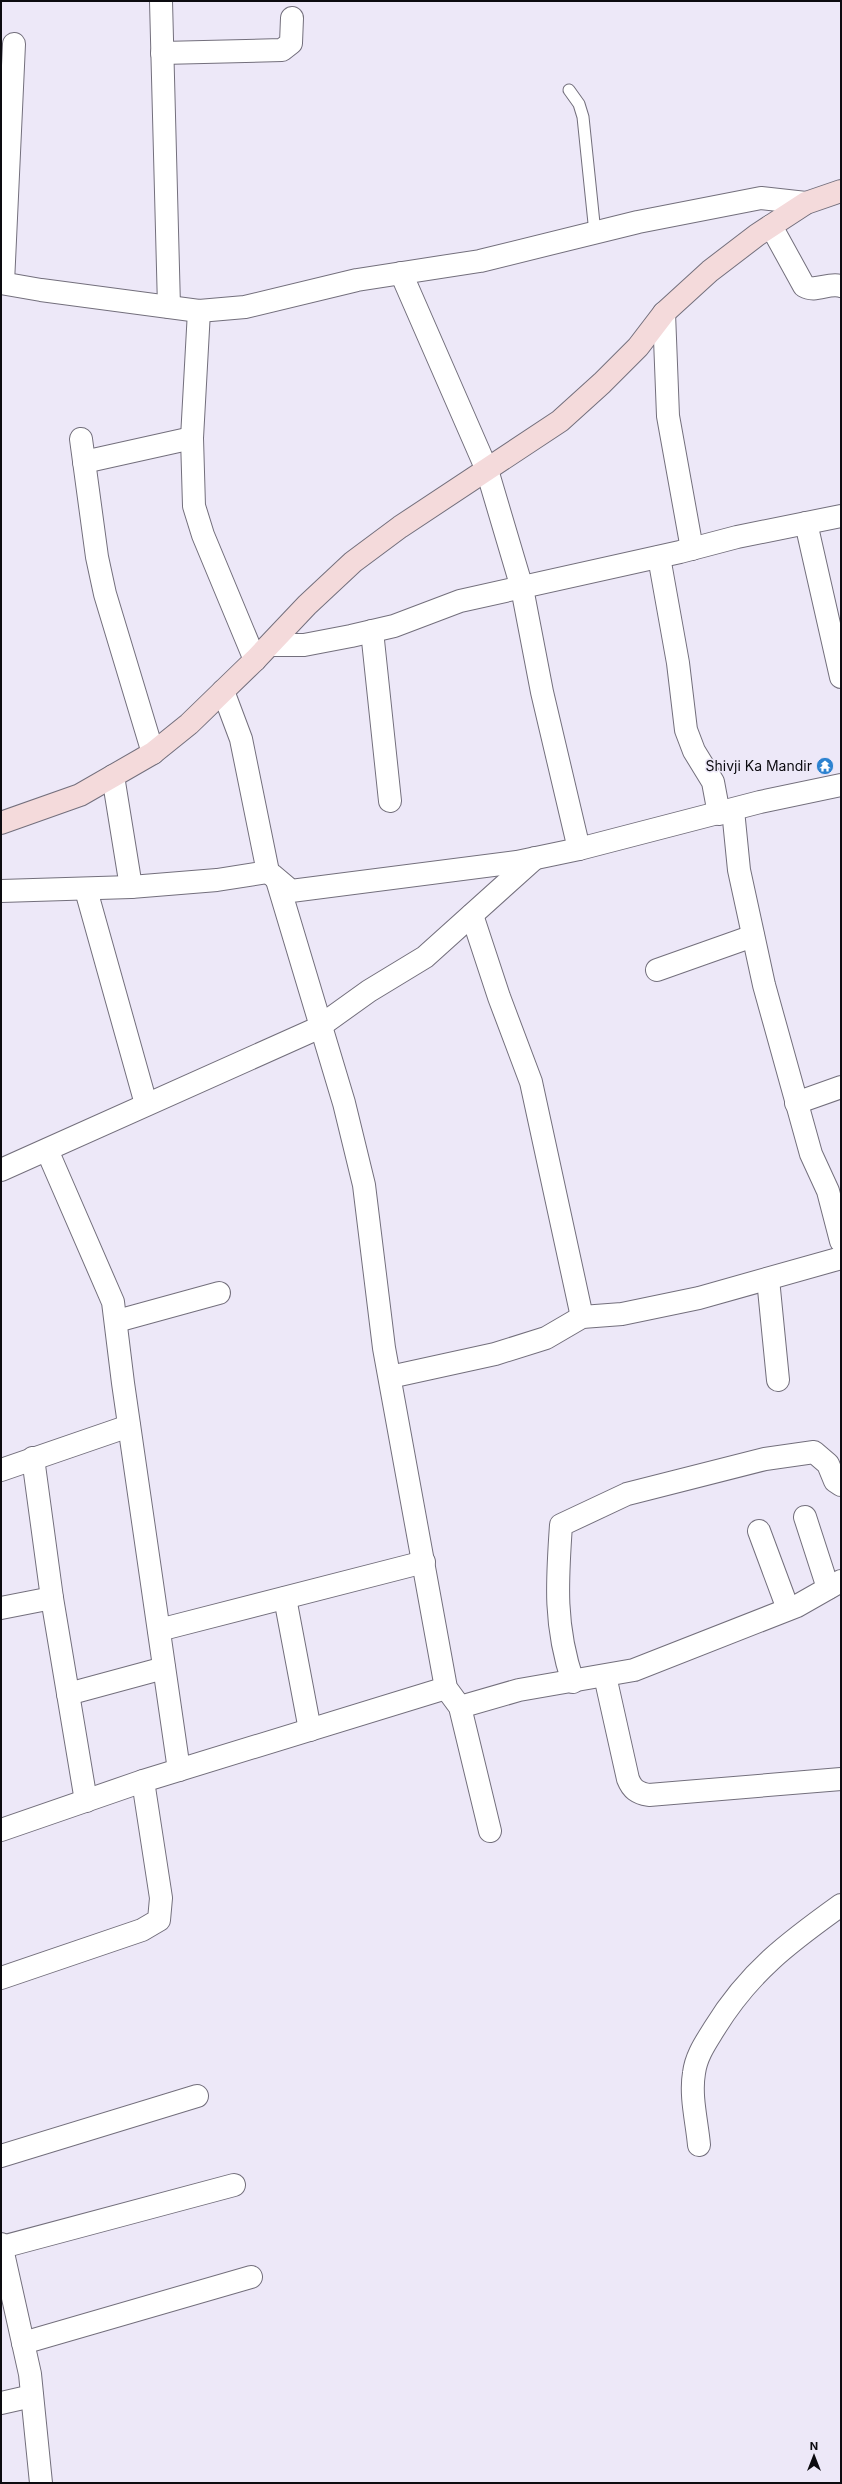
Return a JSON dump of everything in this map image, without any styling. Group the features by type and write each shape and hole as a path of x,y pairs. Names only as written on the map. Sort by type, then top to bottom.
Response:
{"street":[{"path":"161,1 169,307"},
{"path":"162,53 282,50 292,43 292,18"},
{"path":"14,44 4,157 2,283 41,290 199,311 245,307 357,280 480,261 638,222 761,198 806,203"},
{"path":"1,823 80,795 153,753 223,691 271,645 307,605 353,562 400,527 560,421 602,383 638,347 664,313 710,271 771,226 806,203 841,191"},
{"path":"771,226 804,286 814,289 831,285 841,286"},
{"path":"401,274 487,470 522,588 542,692 579,849"},
{"path":"199,311 192,438 192,487 198,520 255,660"},
{"path":"664,313 668,416 692,549"},
{"path":"84,462 192,438"},
{"path":"81,439 97,557 105,594 153,753"},
{"path":"271,645 304,645 372,631 394,626 460,601 841,516"},
{"path":"806,523 841,677"},
{"path":"659,556 678,663 686,730 694,752 713,782 726,812 753,936 796,1103 811,1154 828,1191 841,1241"},
{"path":"372,631 390,801"},
{"path":"223,691 240,739 273,876 344,1103 364,1185 390,1377 446,1688 460,1707 490,1831"},
{"path":"112,776 131,887"},
{"path":"1,891 65,888 86,890 273,876 291,891 535,858 579,849 841,785"},
{"path":"1,1170 146,1104 265,1054 321,1026 369,991 425,957 535,858"},
{"path":"86,890 146,1104"},
{"path":"472,915 498,997 530,1082 582,1317"},
{"path":"657,970 753,936"},
{"path":"796,1103 841,1087"},
{"path":"47,1150 105,1281 117,1321 129,1426 179,1770"},
{"path":"390,1377 495,1354 538,1340 582,1317 622,1314 699,1298 841,1258"},
{"path":"768,1279 778,1380"},
{"path":"117,1321 219,1293"},
{"path":"1,1470 129,1426"},
{"path":"573,1682 564,1654 557,1589 561,1525 626,1494 765,1459 814,1452 828,1464 835,1481 841,1485"},
{"path":"33,1458 52,1598 86,1801"},
{"path":"460,1707 519,1690 573,1682 634,1670 788,1609 834,1584 805,1517"},
{"path":"759,1531 788,1609"},
{"path":"159,1630 424,1562"},
{"path":"1,1608 52,1598"},
{"path":"285,1598 310,1730"},
{"path":"68,1694 164,1668"},
{"path":"605,1676 628,1779 631,1786 640,1794 648,1795 841,1778"},
{"path":"1,1830 143,1781 446,1688"},
{"path":"1,1978 142,1930 159,1920 161,1898 143,1781"},
{"path":"699,2145 693,2092 694,2072 701,2050 725,2010 748,1981 782,1948 841,1905"},
{"path":"1,2156 197,2096"},
{"path":"38,2482 32,2396 23,2343 1,2246 234,2185"},
{"path":"23,2343 251,2277"},
{"path":"1,2403 32,2396"}],"lane":[{"path":"569,90 580,104 583,117 595,233"}],"place":[{"name":"Shivji Ka Mandir","path":"825,766"}]}
